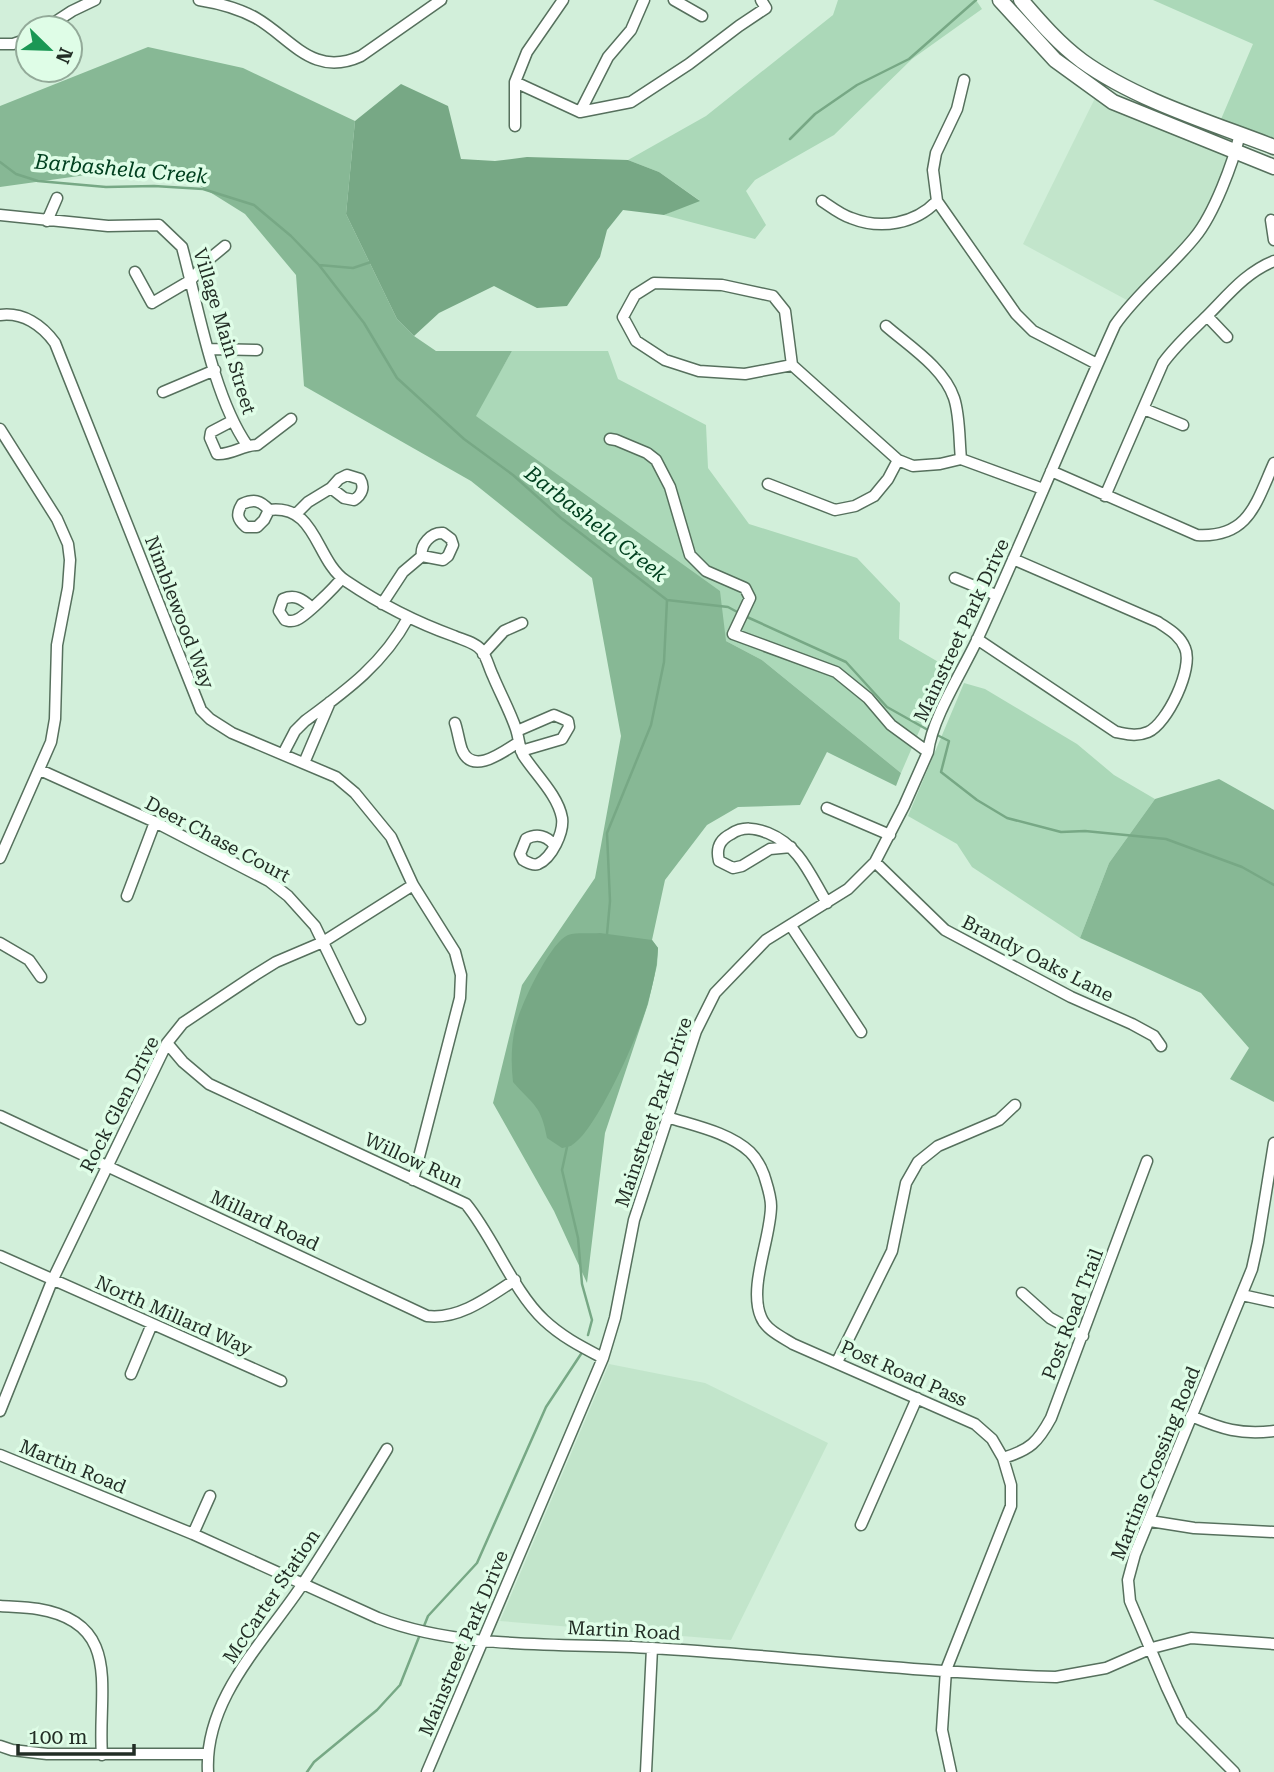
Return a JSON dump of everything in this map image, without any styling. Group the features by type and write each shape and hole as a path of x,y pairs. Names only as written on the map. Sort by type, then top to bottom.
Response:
{"main road":[{"path":"1000,0 1055,60 1112,102 1274,167"},
{"path":"1021,0 1049,32 1102,75 1130,90 1274,147"}],"street":[{"path":"66,0 72,11"},
{"path":"67,14 95,0"},
{"path":"198,0 211,1 253,17 297,50 320,61 333,63 361,56 441,0"},
{"path":"516,126 515,82 527,52 563,0"},
{"path":"580,112 608,57 631,30 644,0"},
{"path":"674,0 702,16"},
{"path":"515,82 580,112 631,102 766,8 761,0"},
{"path":"964,80 957,108 936,153 933,170 937,201 1016,314 1033,331 1097,364"},
{"name":"Mainstreet Park Drive","path":"427,1772 603,1358 615,1318 635,1220 696,1031 715,993 766,940 848,889 875,862 890,835 935,727 1013,559 1115,325 1126,308 1196,237 1208,219 1236,152 1240,134"},
{"path":"47,221 57,198"},
{"path":"822,201 850,218 872,224 895,225 926,213 937,201"},
{"name":"Village Main Street","path":"0,215 129,228 145,224 159,225 182,247 215,370 232,421 247,445"},
{"path":"1271,220 1274,240"},
{"path":"135,272 152,303 191,280 208,260 225,247"},
{"path":"1105,496 1163,363 1233,288 1261,266 1274,261"},
{"path":"792,365 745,374 699,371 665,360 636,341 623,317 635,295 654,283 722,285 773,296 785,311 792,365 898,460 913,466 961,459 1043,489"},
{"name":"Nimblewood Way","path":"0,315 12,313 29,320 47,332 55,343 201,710 232,733 336,777 372,812 391,837 413,885 449,940 458,963 461,986 452,1035 413,1180"},
{"path":"1207,316 1227,337"},
{"path":"886,326 947,382 955,400 961,459"},
{"path":"209,349 257,350"},
{"path":"163,392 215,370"},
{"path":"1144,409 1183,425"},
{"path":"232,421 211,432 210,438 218,454 247,445 257,445 291,419"},
{"path":"0,429 57,519 68,544 70,560 68,589 57,645 55,719 51,742 3,844 0,858"},
{"path":"610,439 647,453 656,460 670,487 690,555 706,571 745,588 750,598 733,634 836,672 868,698 891,725 928,747"},
{"path":"768,484 835,510 855,506 874,496 888,479 898,460"},
{"path":"1051,471 1197,535 1217,536 1233,530 1245,520 1257,502 1274,463"},
{"path":"296,514 308,502 331,488"},
{"path":"269,510 285,509 296,514 312,531 342,578 408,618 473,644 483,654 519,741 561,814 561,831 554,845"},
{"path":"382,604 403,572 422,556"},
{"path":"977,639 1116,732 1135,736 1150,732 1161,721 1178,690 1188,666 1185,648 1175,634 1158,622 1013,559"},
{"path":"311,607 342,578"},
{"path":"955,578 996,595"},
{"path":"283,754 295,731 384,656 408,618"},
{"path":"483,654 504,631 522,623"},
{"path":"304,763 330,702"},
{"path":"455,723 463,752 468,759 476,762 490,758 519,741"},
{"name":"Deer Chase Court","path":"40,770 155,822 269,881 302,910 323,942 360,1019"},
{"path":"827,808 890,835"},
{"path":"127,896 155,822"},
{"path":"791,847 771,849 742,866 733,868 719,861 719,845 724,839 741,829 757,828 780,838 791,847 805,864 827,903"},
{"name":"Brandy Oaks Lane","path":"875,862 945,930 1071,997 1132,1024 1154,1036 1161,1046"},
{"name":"Rock Glen Drive","path":"0,1411 52,1281 167,1043 183,1023 255,975 276,962 323,942 413,885"},
{"path":"790,926 861,1032"},
{"path":"0,943 29,960 41,977"},
{"name":"Willow Run","path":"167,1043 183,1062 209,1084 466,1204 480,1221 533,1308 568,1340 603,1358"},
{"path":"837,1362 858,1316 888,1262 906,1183 918,1162 938,1146 999,1120 1015,1105"},
{"name":"Millard Road","path":"0,1116 427,1316 450,1315 492,1295 515,1280"},
{"name":"Post Road Pass","path":"667,1117 724,1136 751,1154 761,1167 768,1185 771,1205 758,1298 761,1318 773,1331 793,1344 975,1424 992,1439 1003,1458 1012,1485 1011,1506 946,1670 942,1730 951,1772"},
{"name":"Martins Crossing Road","path":"1234,1772 1182,1720 1130,1601 1128,1580 1135,1555 1242,1295 1270,1191 1274,1143"},
{"name":"Post Road Trail","path":"1003,1458 1022,1452 1040,1438 1051,1418 1147,1161"},
{"name":"North Millard Way","path":"0,1256 281,1381"},
{"path":"1022,1293 1049,1318 1083,1336"},
{"path":"1242,1295 1274,1302"},
{"path":"131,1374 152,1324"},
{"path":"861,1525 917,1398"},
{"path":"1191,1416 1221,1429 1240,1433 1274,1431"},
{"name":"McCarter Station","path":"208,1772 207,1754 222,1702 244,1666 303,1584 387,1450"},
{"name":"Martin Road","path":"0,1455 193,1534 405,1629 484,1640 652,1648 1014,1675 1073,1676 1106,1668 1152,1648 1191,1638 1274,1644"},
{"path":"193,1534 210,1496"},
{"path":"1150,1521 1194,1528 1274,1532"},
{"path":"0,1606 39,1609 59,1615 78,1623 93,1639 101,1661 102,1755"},
{"path":"646,1772 652,1648"},
{"path":"0,1746 47,1754 207,1754"}],"shaded area":[{"path":"838,0 976,0 982,9 912,59 834,135 755,180 746,191 766,225 755,239 664,215 699,200 659,172 628,160 706,116 833,15"},
{"path":"1153,0 1274,0 1274,156 1216,131 1253,44"},
{"path":"148,47 243,68 355,121 346,214 397,319 414,336 436,351 512,351 476,416 720,591 726,641 762,660 901,773 896,786 827,752 800,805 738,807 707,825 665,880 652,940 658,948 657,965 648,1004 605,1133 587,1283 554,1211 493,1103 522,985 595,878 621,736 592,578 471,481 304,386 296,275 245,214 165,164 0,187 0,106 55,84 84,84 84,73"},
{"path":"401,84 448,106 461,159 495,161 527,157 628,160 659,172 700,201 664,215 623,210 607,230 600,257 567,306 537,308 494,286 439,313 414,336 397,319 346,214 355,121"},
{"path":"1100,88 1242,142 1192,238 1136,305 1023,244"},
{"path":"512,351 608,351 618,379 706,425 708,468 749,524 857,558 900,603 899,639 947,667 901,773 762,660 726,641 475,416"},
{"path":"964,683 985,689 1077,744 1114,775 1155,799 1109,863 1080,938 972,867 957,844 908,816"},
{"path":"1219,779 1274,810 1274,1102 1230,1079 1249,1048 1201,993 1080,938 1109,863 1155,799"},
{"path":"600,933 652,940 658,948 656,969 637,1034 605,1101 582,1136 572,1145 562,1148 547,1138 539,1112 513,1082 514,1035 529,992 544,962 561,940 572,934"},
{"path":"609,1364 705,1383 828,1443 731,1640 500,1621"}],"waterway":[{"path":"790,139 815,114 857,85 909,59 976,0"},
{"name":"Barbashela Creek","path":"0,162 16,174 38,181 106,187 203,189 254,205 291,236 319,265 364,323 397,378 464,439 513,475 561,518 667,600 728,607 741,614"},
{"path":"319,265 353,268 371,262"},
{"path":"607,934 610,901 607,833 651,725 664,662 667,600"},
{"name":"Barbashela Creek","path":"747,617 846,662 887,707 928,730"},
{"name":"Barbashela Creek","path":"937,735 949,741 941,772 977,800 1007,818 1061,832 1085,831 1166,839 1242,867 1274,885"},
{"path":"567,1147 562,1170 578,1238 582,1284 592,1320 588,1335"},
{"path":"424,1626 428,1616 477,1563 546,1407 581,1354"},
{"path":"307,1772 314,1762 377,1710 400,1685 419,1637"}]}
